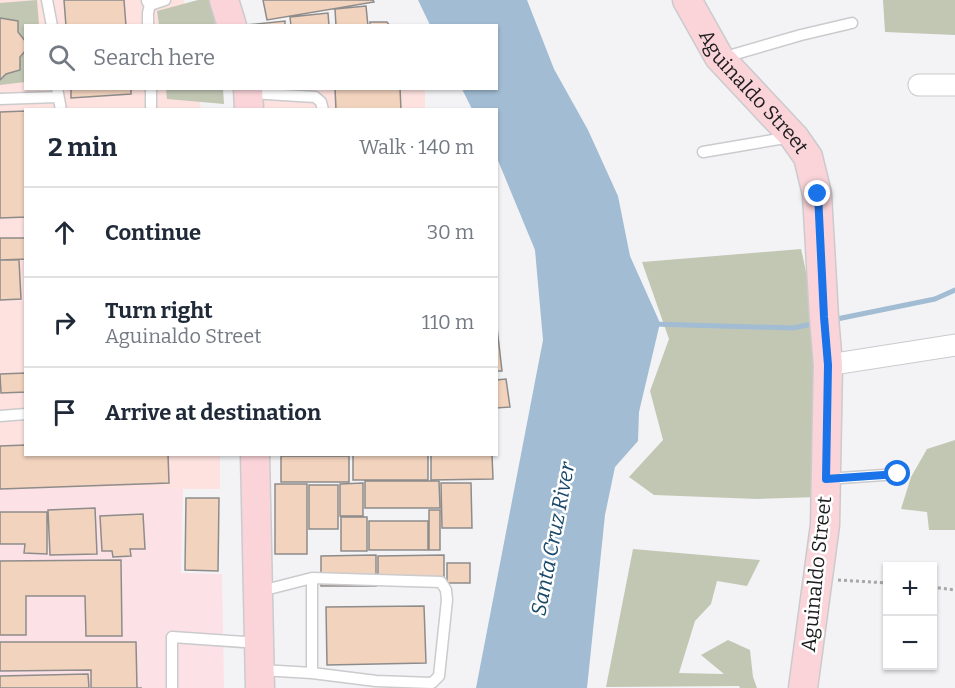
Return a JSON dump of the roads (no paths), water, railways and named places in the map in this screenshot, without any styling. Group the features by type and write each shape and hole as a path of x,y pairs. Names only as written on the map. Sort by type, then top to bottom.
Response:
{"street":[{"path":"224,0 231,24"},
{"name":"Aguinaldo Street","path":"687,0 718,57 794,137 808,157 818,194 826,340 825,525 803,688"},
{"path":"920,85 955,86"},
{"path":"826,340 955,345"},
{"path":"255,456 259,667"}],"lane":[{"path":"47,0 52,24"},
{"path":"148,24 149,2 165,0"},
{"path":"718,57 731,57 801,35 852,23"},
{"path":"151,90 151,108"},
{"path":"0,99 57,93 61,108"},
{"path":"248,97 315,97 321,102 322,108"},
{"path":"703,152 794,137"},
{"path":"0,416 24,414"},
{"path":"826,479 898,474"},
{"path":"312,578 312,674"},
{"path":"172,688 172,637 259,667 376,681 432,683 440,676 447,600 446,590 441,582 312,578 258,592"}],"water":[{"name":"Santa Cruz River","path":"418,0 527,0 554,69 588,130 618,196 630,256 660,323 639,412 638,441 615,467 605,515 587,688 476,688 543,340 535,250 498,160 498,108 472,108 462,90 498,90 498,24 430,24"}],"waterway":[{"path":"832,320 935,299 955,290"},
{"path":"652,324 793,328 817,323"}]}
